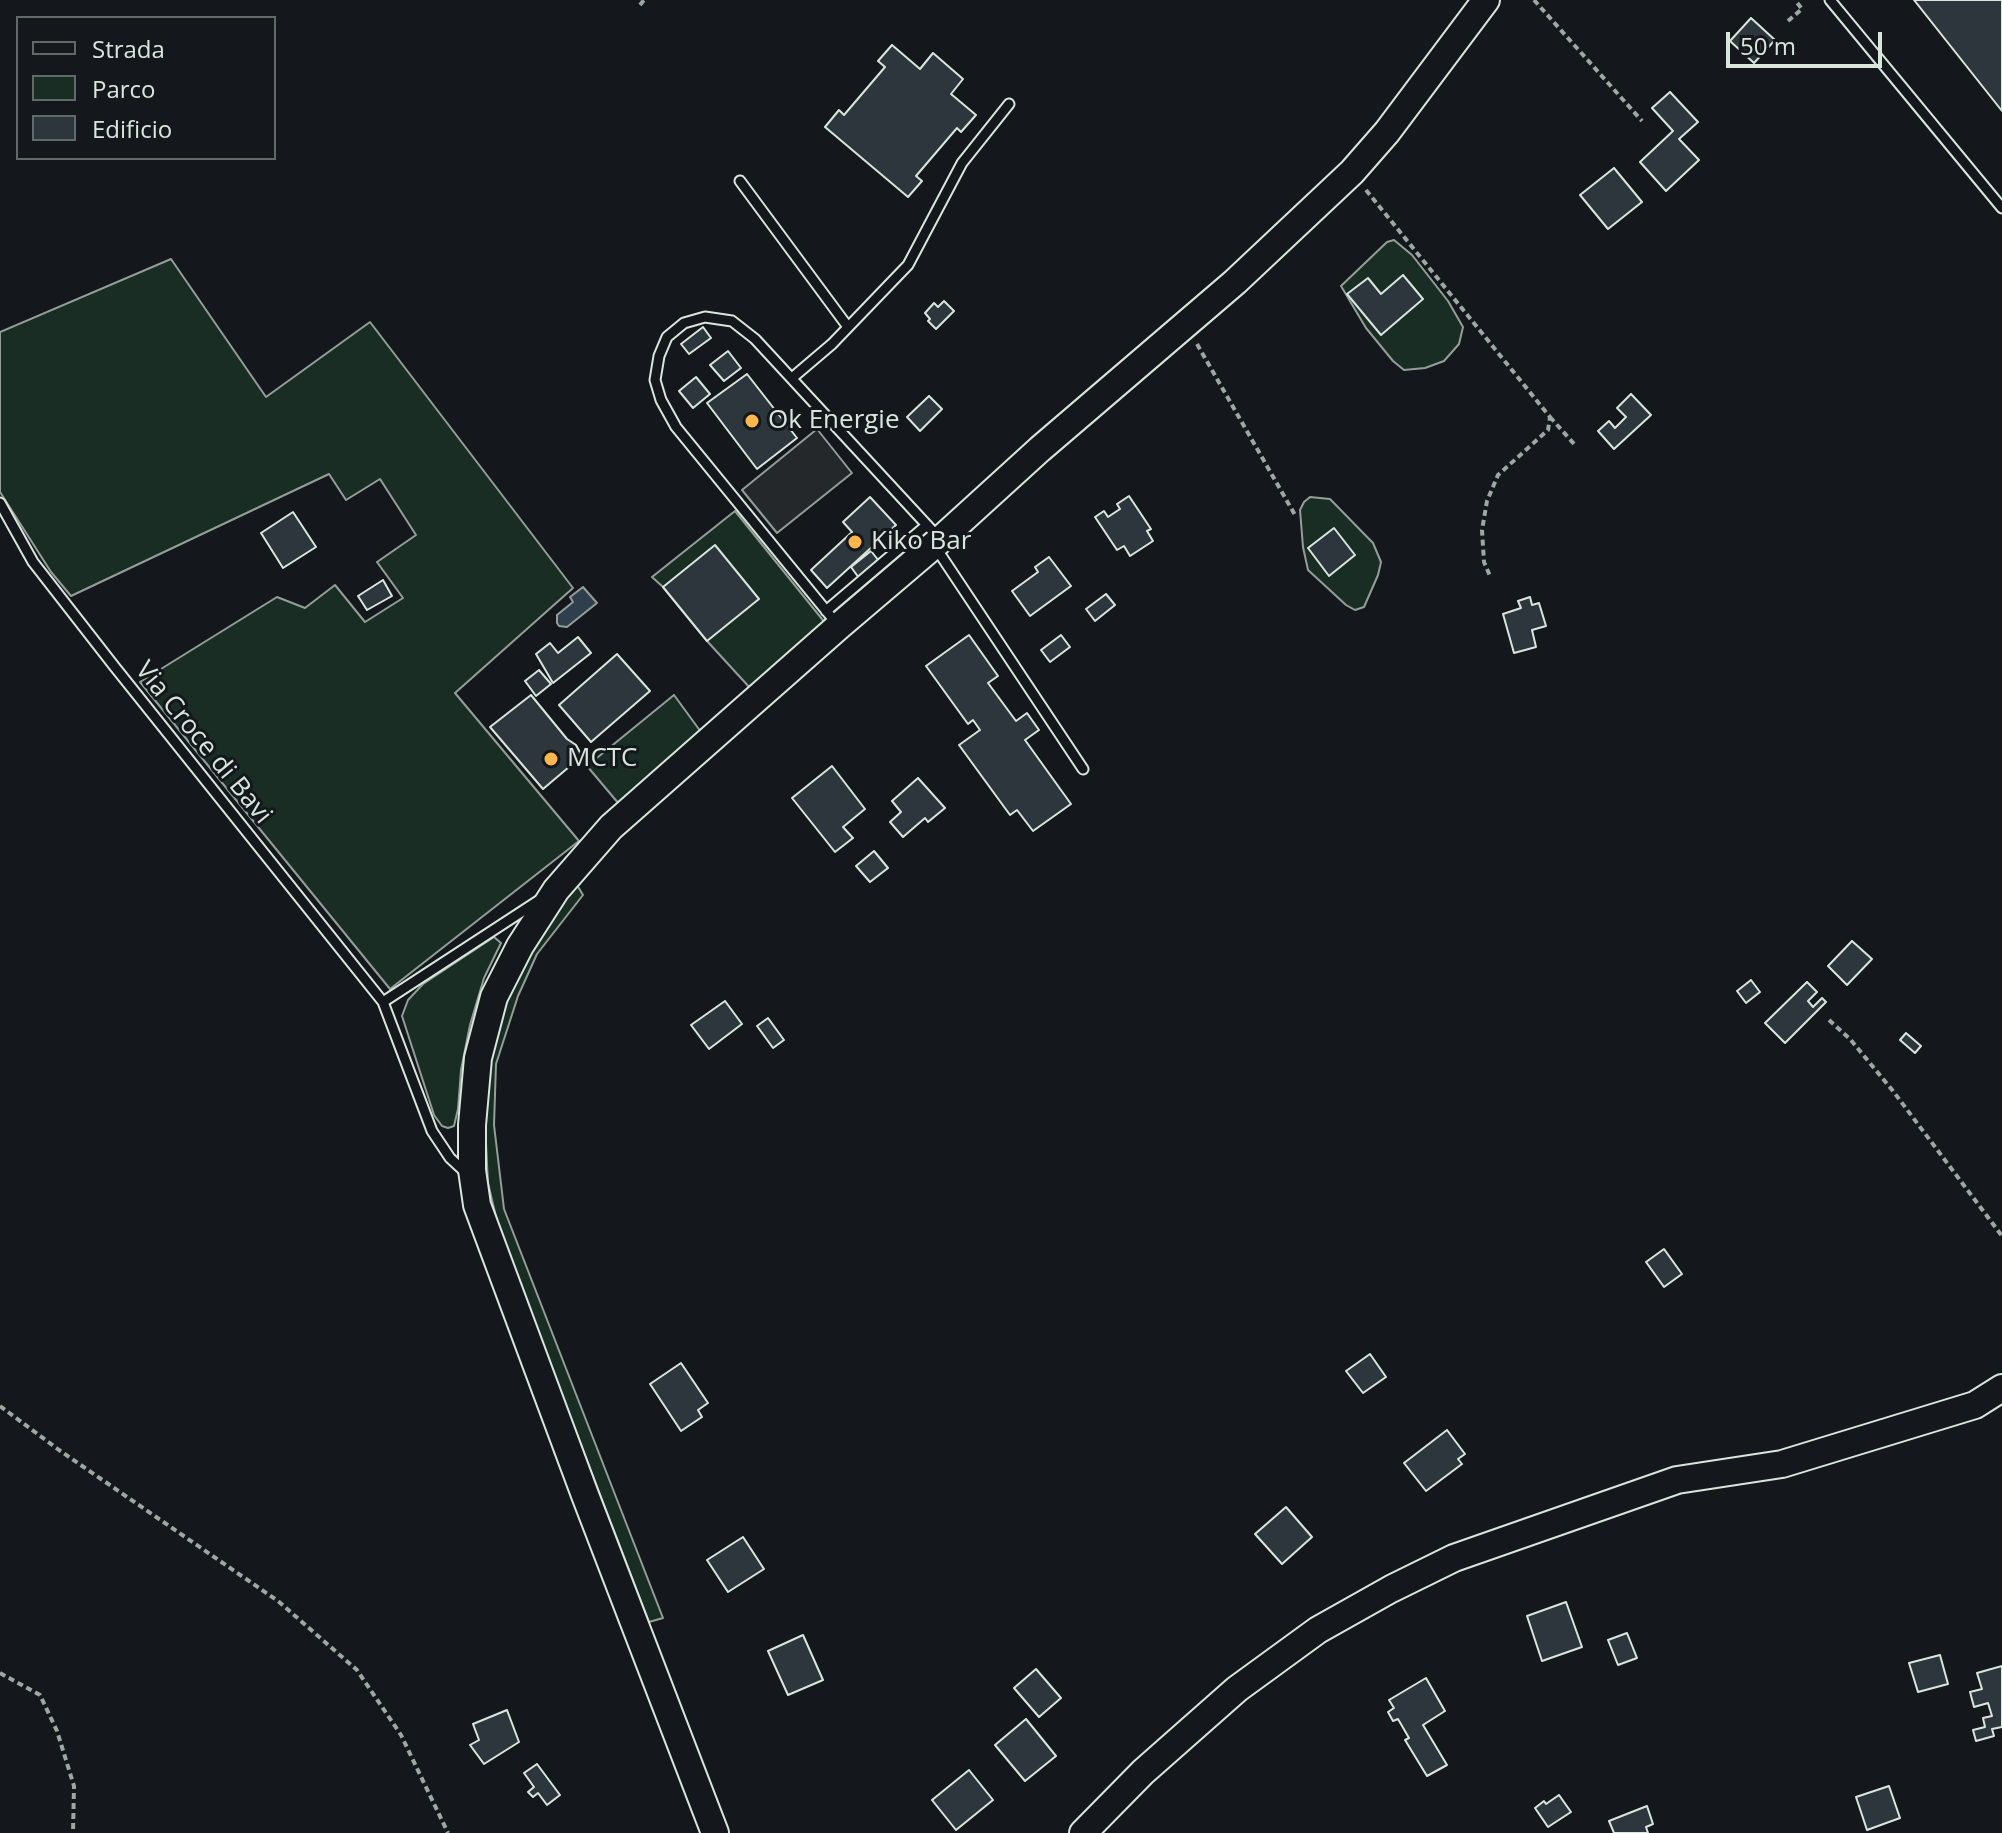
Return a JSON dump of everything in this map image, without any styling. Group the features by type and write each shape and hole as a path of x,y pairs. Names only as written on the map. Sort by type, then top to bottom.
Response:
{"main road":[{"path":"715,1833 477,1205 472,1170 472,1125 478,1058 494,997 520,946 556,890 611,827 832,618 934,537 1183,327 1352,172 1387,132 1486,0"},
{"path":"1083,1833 1143,1772 1237,1689 1318,1630 1416,1576 1454,1558 1677,1480 1782,1464 1975,1405 2002,1388"}],"lane":[{"path":"1830,0 2002,208"},
{"path":"792,378 848,327 908,265 962,163 1009,104"},
{"path":"740,181 848,327"},
{"path":"832,618 676,427 661,400 655,380 659,356 667,337 684,323 705,317 732,321 755,339 792,378 934,537 1083,769"},
{"name":"Via Croce di Bavi","path":"0,503 42,574 383,1002 432,1131 450,1158 463,1170 472,1170"},
{"path":"383,1002 556,890"}],"path":[{"path":"1534,0 1642,121"},
{"path":"1788,21 1802,9 1795,0"},
{"path":"1352,172 1575,445"},
{"path":"1183,327 1193,338 1295,515"},
{"path":"1490,576 1484,562 1482,530 1487,501 1498,475 1548,430 1550,417"},
{"path":"1829,1020 1876,1070 2002,1236"},
{"path":"0,1406 71,1459 278,1601 357,1670 401,1735 448,1833"},
{"path":"0,1673 40,1695 57,1731 74,1786 73,1833"}],"green space":[{"path":"1394,240 1412,255 1448,301 1463,327 1459,344 1444,361 1425,368 1404,370 1393,361 1366,328 1341,286 1387,242"},
{"path":"171,259 266,397 370,322 573,588 455,693 579,841 390,989 140,682 277,597 305,608 335,585 365,622 403,598 377,562 416,535 380,479 346,500 329,474 71,596 51,572 0,492 0,332"},
{"path":"1310,497 1330,499 1373,543 1381,562 1364,607 1355,610 1346,605 1308,570 1300,510"},
{"path":"735,511 826,624 751,689 652,577"},
{"path":"674,695 701,732 619,804 587,766"},
{"path":"577,885 583,895 537,954 518,996 496,1064 494,1125 504,1209 663,1618 649,1622 500,1234 488,1183 484,1104 494,1044 509,992 537,936"},
{"path":"494,937 501,943 484,978 470,1025 461,1070 458,1109 454,1126 448,1128 442,1126 434,1115 402,1016 408,1000 423,984"}],"shaded area":[{"path":"817,429 852,473 777,533 742,490"}],"water":[{"path":"583,587 597,603 567,627 559,626 557,615 573,602 570,597"}],"building":[{"path":"1914,0 2002,0 2002,111"},
{"path":"1751,18 1775,40 1754,63 1730,41"},
{"path":"892,45 920,69 933,53 963,79 951,94 976,115 961,132 957,128 916,176 922,181 908,197 825,127 839,110 844,115 885,67 878,61"},
{"path":"1670,92 1698,122 1679,139 1699,160 1666,191 1640,162 1673,131 1652,108"},
{"path":"1614,168 1642,202 1608,229 1580,195"},
{"path":"1403,275 1423,299 1381,335 1347,294 1368,278 1381,294"},
{"path":"944,301 954,311 936,329 925,313 934,303 938,307"},
{"path":"703,327 711,338 689,354 681,344"},
{"path":"728,351 741,368 724,381 710,365"},
{"path":"747,374 797,438 757,469 707,403"},
{"path":"696,377 710,394 693,408 679,391"},
{"path":"1631,394 1651,415 1614,449 1598,431 1609,421 1615,428 1626,417 1617,408"},
{"path":"929,396 942,409 920,431 907,417"},
{"path":"1129,496 1151,529 1147,531 1153,541 1130,556 1124,546 1117,550 1095,517 1104,511 1108,517 1120,509 1117,504"},
{"path":"870,497 896,525 827,588 811,570 852,532 843,522"},
{"path":"293,512 316,547 283,568 261,533"},
{"path":"1334,528 1355,555 1329,576 1308,548"},
{"path":"715,545 759,599 707,641 663,587"},
{"path":"871,551 879,561 859,578 851,567"},
{"path":"1049,557 1071,586 1030,616 1012,591 1038,572 1035,567"},
{"path":"383,580 392,596 367,610 358,596"},
{"path":"1106,594 1115,605 1095,621 1086,609"},
{"path":"1530,597 1532,605 1539,603 1546,626 1532,630 1536,647 1514,653 1503,614 1521,608 1518,601"},
{"path":"969,635 998,676 988,683 1016,721 1027,713 1039,730 1025,740 1071,804 1033,831 1017,810 1010,815 959,745 980,730 973,720 968,724 926,666"},
{"path":"1061,635 1070,647 1050,662 1041,650"},
{"path":"578,637 591,653 553,683 536,654 550,643 558,653"},
{"path":"617,654 650,691 591,742 559,705"},
{"path":"539,670 551,684 536,696 525,681"},
{"path":"531,695 567,739 576,745 582,756 543,789 490,727"},
{"path":"832,766 865,809 843,827 853,838 835,852 792,798"},
{"path":"918,778 945,808 928,822 925,818 903,837 890,822 901,812 892,801"},
{"path":"874,851 888,868 870,882 856,866"},
{"path":"1852,941 1872,959 1847,985 1828,966"},
{"path":"1751,980 1760,992 1746,1003 1737,991"},
{"path":"1807,982 1817,992 1808,1001 1813,1007 1822,998 1826,1002 1785,1043 1765,1023"},
{"path":"725,1001 742,1024 709,1049 691,1025"},
{"path":"768,1018 784,1040 773,1048 757,1026"},
{"path":"1906,1033 1921,1046 1915,1053 1900,1040"},
{"path":"1664,1249 1682,1274 1664,1287 1646,1262"},
{"path":"1370,1354 1386,1377 1363,1393 1346,1371"},
{"path":"681,1363 708,1403 698,1410 702,1417 681,1431 650,1384"},
{"path":"1447,1430 1465,1454 1458,1459 1462,1464 1426,1491 1404,1463"},
{"path":"1286,1507 1312,1537 1282,1564 1255,1534"},
{"path":"743,1537 764,1569 728,1592 707,1560"},
{"path":"1566,1602 1582,1647 1542,1661 1527,1616"},
{"path":"1627,1633 1637,1658 1618,1665 1608,1640"},
{"path":"803,1635 823,1680 788,1695 768,1651"},
{"path":"1940,1655 1948,1684 1918,1692 1909,1663"},
{"path":"2002,1666 2002,1727 1992,1729 1994,1736 1976,1741 1973,1730 1985,1727 1983,1718 1992,1716 1988,1703 1974,1707 1970,1692 1982,1689 1977,1673"},
{"path":"1036,1669 1061,1698 1039,1717 1014,1688"},
{"path":"1426,1678 1445,1711 1423,1725 1447,1765 1427,1776 1405,1740 1409,1738 1398,1719 1393,1721 1388,1712 1394,1708 1389,1700"},
{"path":"507,1710 519,1742 484,1764 470,1745 479,1740 473,1724"},
{"path":"1026,1719 1056,1756 1025,1781 995,1745"},
{"path":"537,1764 560,1795 547,1805 538,1793 533,1797 528,1792 534,1787 524,1773"},
{"path":"969,1770 993,1800 956,1830 932,1800"},
{"path":"1889,1786 1900,1818 1867,1830 1856,1797"},
{"path":"1559,1795 1571,1812 1548,1827 1535,1808"},
{"path":"1647,1806 1653,1824 1646,1827 1648,1833 1614,1833 1609,1821"}],"place":[{"name":"Ok Energie","path":"752,421"},
{"name":"Kiko Bar","path":"855,542"},
{"name":"MCTC","path":"551,759"}]}
